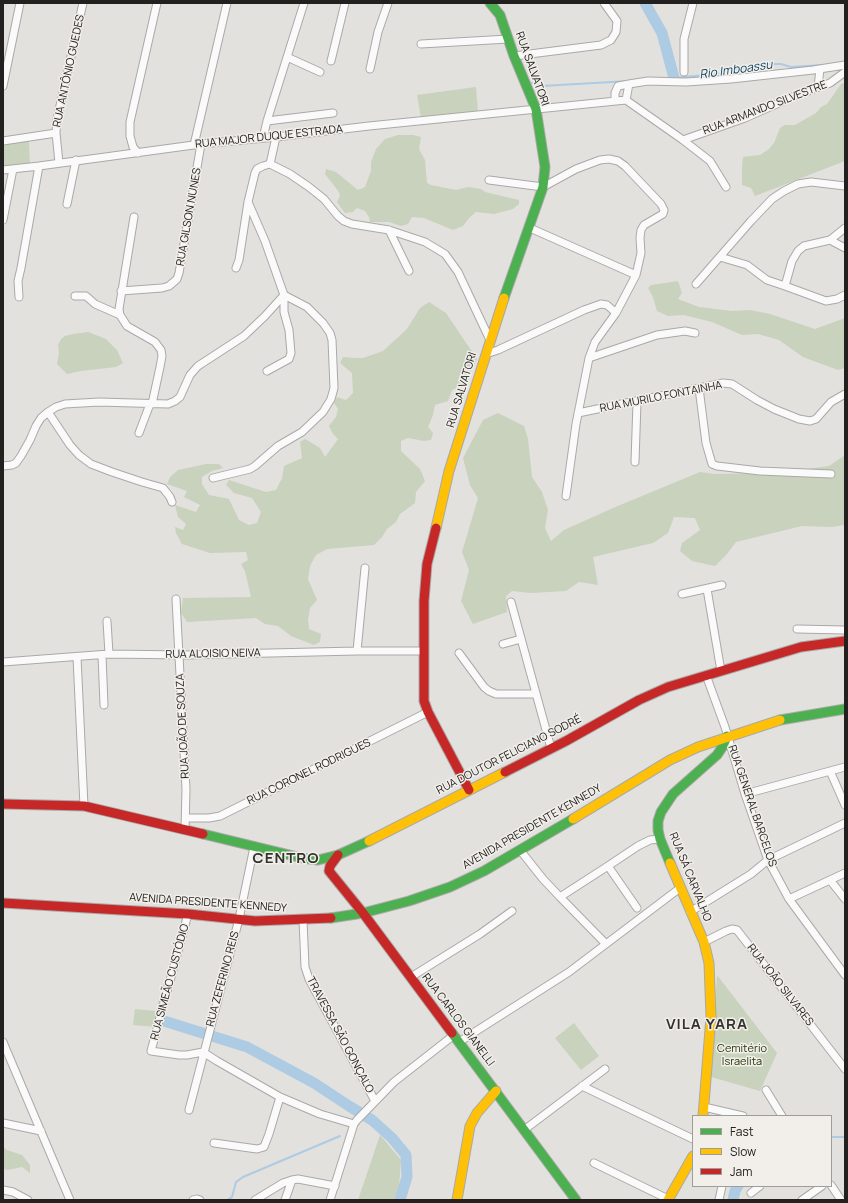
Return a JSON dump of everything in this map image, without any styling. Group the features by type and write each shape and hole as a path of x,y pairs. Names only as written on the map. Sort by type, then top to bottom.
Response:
{"main road":[{"name":"RUA SALVATORI","path":"469,790 428,712 424,701 424,601 428,564 431,545 449,471 498,312 530,228 543,187 545,167 536,109 514,56 500,15 490,3"},
{"name":"RUA DOUTOR FELICIANO SODRÉ","path":"3,804 84,806 254,847 318,860 338,855 551,748 639,700 668,687 801,647 845,641"},
{"name":"AVENIDA PRESIDENTE KENNEDY","path":"4,904 188,914 277,921 333,918 363,913 409,901 450,887 484,871 563,825 644,774 698,747 727,736 794,716 845,709"},
{"name":"RUA SÁ CARVALHO","path":"703,1111 711,1017 709,963 704,942 660,839 658,821 666,803 678,790 717,755 727,736"},
{"name":"RUA CARLOS GIANELLI","path":"338,855 330,866 329,871 363,913 576,1200"},
{"path":"457,1200 470,1126 477,1112 496,1091"},
{"path":"668,1200 692,1158"}],"street":[{"path":"3,86 20,3"},
{"name":"RUA ANTÔNIO GUEDES","path":"59,163 56,134 57,119 83,3"},
{"path":"138,153 133,147 130,136 130,122 157,3"},
{"path":"194,145 227,3"},
{"path":"263,138 304,3"},
{"path":"331,60 345,3"},
{"path":"370,69 378,32 388,3"},
{"path":"514,56 601,45 611,40 616,32 617,21 604,3"},
{"path":"684,72 684,39 693,3"},
{"path":"421,44 508,39"},
{"path":"287,57 320,72"},
{"path":"615,100 615,93 618,86 629,84 731,79 845,65"},
{"path":"818,88 820,69"},
{"name":"RUA ARMANDO SILVESTRE","path":"683,140 744,118 830,83 845,72"},
{"path":"629,84 626,100 710,161 726,187"},
{"name":"RUA MAJOR DUQUE ESTRADA","path":"3,170 201,144 626,100"},
{"path":"267,121 333,113"},
{"path":"3,141 56,134"},
{"path":"270,164 276,137"},
{"name":"RUA GILSON NUNES","path":"121,291 162,288 169,286 177,279 201,144"},
{"path":"489,180 543,187 576,169 600,160 609,159 618,161 625,166 661,204 664,210 663,214 644,225 641,230 641,253 636,275 616,313 594,342 589,358 578,413 566,496"},
{"path":"66,204 76,160"},
{"path":"236,268 239,260 248,202 255,174 258,169 270,164 309,186 324,199 344,221 352,224 389,230 424,242 445,254 458,272 490,340"},
{"path":"19,298 18,281 39,166"},
{"path":"3,220 13,169"},
{"path":"696,284 772,199 784,190 798,184 810,182 845,186"},
{"path":"248,202 265,241 284,295 284,312 289,330 291,353 289,359 267,372"},
{"path":"134,216 121,291 119,309 120,315 130,329 155,342 161,350 162,356 151,404 139,433"},
{"path":"530,228 636,275"},
{"path":"785,286 792,261 798,251 804,246 830,240 845,228"},
{"path":"389,230 409,271"},
{"path":"830,240 845,248"},
{"path":"720,257 742,263 767,280 826,301 837,299 845,295"},
{"path":"3,466 12,465 16,462 30,440 41,418 56,406 99,402 168,404 175,401 180,397 190,375 198,366 244,336 284,295"},
{"path":"213,478 243,472 256,466 270,452 312,424 323,412 331,399 334,388 334,378 332,340 330,333 323,323 307,307 284,295"},
{"path":"75,296 86,296 95,304 120,315"},
{"path":"486,354 498,350 594,306 601,304 607,306 616,313"},
{"path":"589,358 657,335 685,331 695,333"},
{"name":"RUA MURILO FONTAINHA","path":"578,413 723,383 732,384 774,409 805,421 810,421 816,419 831,402 845,394"},
{"path":"699,388 706,443 712,464 717,466 760,471 831,474"},
{"path":"634,462 636,402"},
{"path":"48,412 79,455 91,464 163,488 172,502"},
{"path":"357,651 365,568"},
{"path":"682,594 722,585"},
{"path":"707,589 721,671"},
{"name":"RUA JOÃO DE SOUZA","path":"176,599 186,789 186,818 184,830"},
{"path":"511,602 551,748"},
{"path":"104,705 107,620"},
{"path":"798,629 845,630"},
{"path":"503,644 521,639"},
{"name":"RUA ALOISIO NEIVA","path":"3,662 106,654 179,655 423,651"},
{"path":"459,653 484,687 489,691 496,694 536,694"},
{"path":"77,657 84,806"},
{"path":"706,675 727,736"},
{"name":"RUA CORONEL RODRIGUES","path":"186,818 208,818 220,816 428,712"},
{"name":"RUA GENERAL BARCELOS","path":"727,736 768,860 789,899 845,974"},
{"path":"745,794 845,767"},
{"path":"830,771 845,805"},
{"path":"690,912 751,874 768,860 845,823"},
{"path":"560,897 638,846 650,840 660,839"},
{"name":"RUA ZEFERINO REIS","path":"189,1110 198,1078 197,1074 239,919 254,847"},
{"path":"520,850 543,879 606,944"},
{"path":"608,866 637,908"},
{"path":"789,899 845,873"},
{"path":"830,880 845,899"},
{"path":"330,1200 356,1122 394,1082 457,1039 569,972 680,888"},
{"path":"411,977 480,934 512,911"},
{"name":"RUA SIMEÃO CUSTÓDIO","path":"188,914 152,1051 183,1055 203,1052"},
{"name":"TRAVESSA SÃO GONÇALO","path":"303,920 305,967 308,978 373,1104"},
{"name":"RUA JOÃO SILVARES","path":"704,942 726,931 732,929 737,930 845,1069"},
{"path":"3,1042 70,1200"},
{"path":"203,1052 280,1097 320,1114 356,1122"},
{"path":"524,1130 605,1069"},
{"path":"582,1086 692,1139"},
{"path":"766,1090 781,1115"},
{"path":"214,1143 262,1149 269,1134 280,1097"},
{"path":"703,1111 734,1115"},
{"path":"3,1123 40,1131"},
{"path":"594,1163 668,1200"},
{"path":"256,1200 283,1183 292,1180 298,1179 335,1186"},
{"path":"285,1200 292,1180"},
{"path":"832,1186 841,1200"},
{"path":"718,1200 722,1187"},
{"path":"751,1193 759,1187"},
{"path":"802,1200 821,1187"},
{"path":"3,1190 13,1192 28,1200"},
{"path":"193,1200 200,1200"}],"green space":[{"path":"845,83 845,161 755,196 751,188 742,185 743,157 760,155 769,149 774,143 780,128 785,125 795,125 816,113 821,107 827,104 841,84"},
{"path":"476,87 478,113 421,118 417,95"},
{"path":"398,135 413,135 421,137 419,149 425,160 427,183 456,190 468,187 481,189 485,192 519,200 519,204 513,209 494,214 476,212 463,226 453,230 424,218 412,217 408,224 401,226 389,222 370,222 365,211 357,208 353,212 345,213 337,202 340,196 339,192 325,174 326,169 336,172 358,190 365,187 371,171 371,162 376,149 385,139"},
{"path":"29,141 30,165 3,168 3,144"},
{"path":"678,281 682,293 678,299 699,307 732,311 750,310 770,314 815,329 845,318 845,368 838,370 803,357 779,340 758,334 742,335 712,322 684,315 668,316 657,311 653,297 648,288 651,285"},
{"path":"429,302 446,313 477,359 465,384 452,390 448,401 435,405 428,427 433,433 431,440 424,441 408,438 401,441 401,451 420,469 425,481 416,492 415,503 400,514 396,522 387,529 374,545 327,549 316,555 310,566 308,579 317,600 310,608 308,620 309,629 321,634 320,642 314,645 291,636 278,626 265,624 256,618 187,622 181,613 183,598 251,597 245,571 241,564 248,560 246,552 210,553 182,544 176,533 175,527 183,530 186,524 178,517 175,505 196,512 200,505 184,497 187,491 167,484 170,477 178,470 206,464 219,464 223,468 212,471 202,477 202,484 209,495 229,499 239,520 249,525 257,523 261,512 252,498 234,493 226,485 229,480 266,492 276,490 282,478 284,466 302,458 300,442 305,439 320,448 325,457 338,439 333,434 329,426 336,417 338,409 334,403 337,397 346,400 353,393 352,373 340,363 343,357 363,358 383,351 407,329 420,308"},
{"path":"88,332 106,339 117,350 123,363 116,367 67,374 57,364 59,353 58,345 61,339 65,336"},
{"path":"498,413 524,426 528,439 532,477 542,492 548,510 545,528 551,541 564,530 700,472 715,474 776,473 829,466 845,455 845,525 831,527 802,526 736,542 715,566 692,561 680,551 682,543 700,530 695,518 674,517 668,533 653,543 593,557 598,585 579,582 566,591 531,593 512,591 506,596 507,612 473,624 461,601 469,570 462,552 478,498 470,485 463,458 483,420"},
{"name":"Cemitério Israelita","path":"717,975 777,1053 760,1091 711,1077"},
{"path":"163,984 167,985 156,1027 133,1025 135,1009 156,1011"},
{"path":"574,1023 599,1056 581,1070 555,1038"},
{"path":"380,1135 401,1160 398,1200 358,1200"},
{"path":"3,1147 7,1150 22,1155 30,1165 30,1173 22,1167 8,1170 3,1169"}],"waterway":[{"name":"Rio Imboassu","path":"645,3 662,33 674,78"},
{"name":"Rio Imboassu","path":"673,78 716,74 762,64 781,64 791,67 823,65"},
{"name":"Rio Imboassu","path":"531,83 542,86 629,81"},
{"path":"164,1021 247,1047 314,1083 372,1120 392,1138 406,1155 407,1177 400,1200"},
{"path":"370,1123 374,1122"},
{"path":"227,1200 232,1197 236,1182 243,1177 340,1136"},
{"path":"832,1137 845,1137"},
{"path":"733,1200 737,1187"}],"traffic: fast":[{"path":"490,3 500,15 514,56 536,109 545,167 543,187 504,298"},
{"path":"780,720 845,709"},
{"path":"670,863 658,830 658,821 661,812 673,794 717,755 727,736"},
{"path":"331,918 363,913 409,901 450,887 484,871 573,819"},
{"path":"203,834 302,858 318,860 338,855 369,841"},
{"path":"452,1033 576,1200"}],"traffic: slow":[{"path":"436,528 449,471 504,298"},
{"path":"573,819 670,760 698,747 780,720"},
{"path":"369,841 505,772"},
{"path":"670,863 704,942 709,963 711,1017 703,1115"},
{"path":"457,1200 470,1126 477,1113 496,1091"},
{"path":"668,1200 692,1158"}],"traffic: jam":[{"path":"436,528 427,564 424,601 424,701 428,712 469,790"},
{"path":"505,772 566,741 639,700 668,687 801,647 845,641"},
{"path":"3,804 84,806 203,834"},
{"path":"338,855 330,866 329,871 363,913 452,1033"},
{"path":"3,903 188,914 255,921 331,918"}],"district":[{"name":"CENTRO","path":"286,859"},
{"name":"VILA YARA","path":"707,1025"}]}
